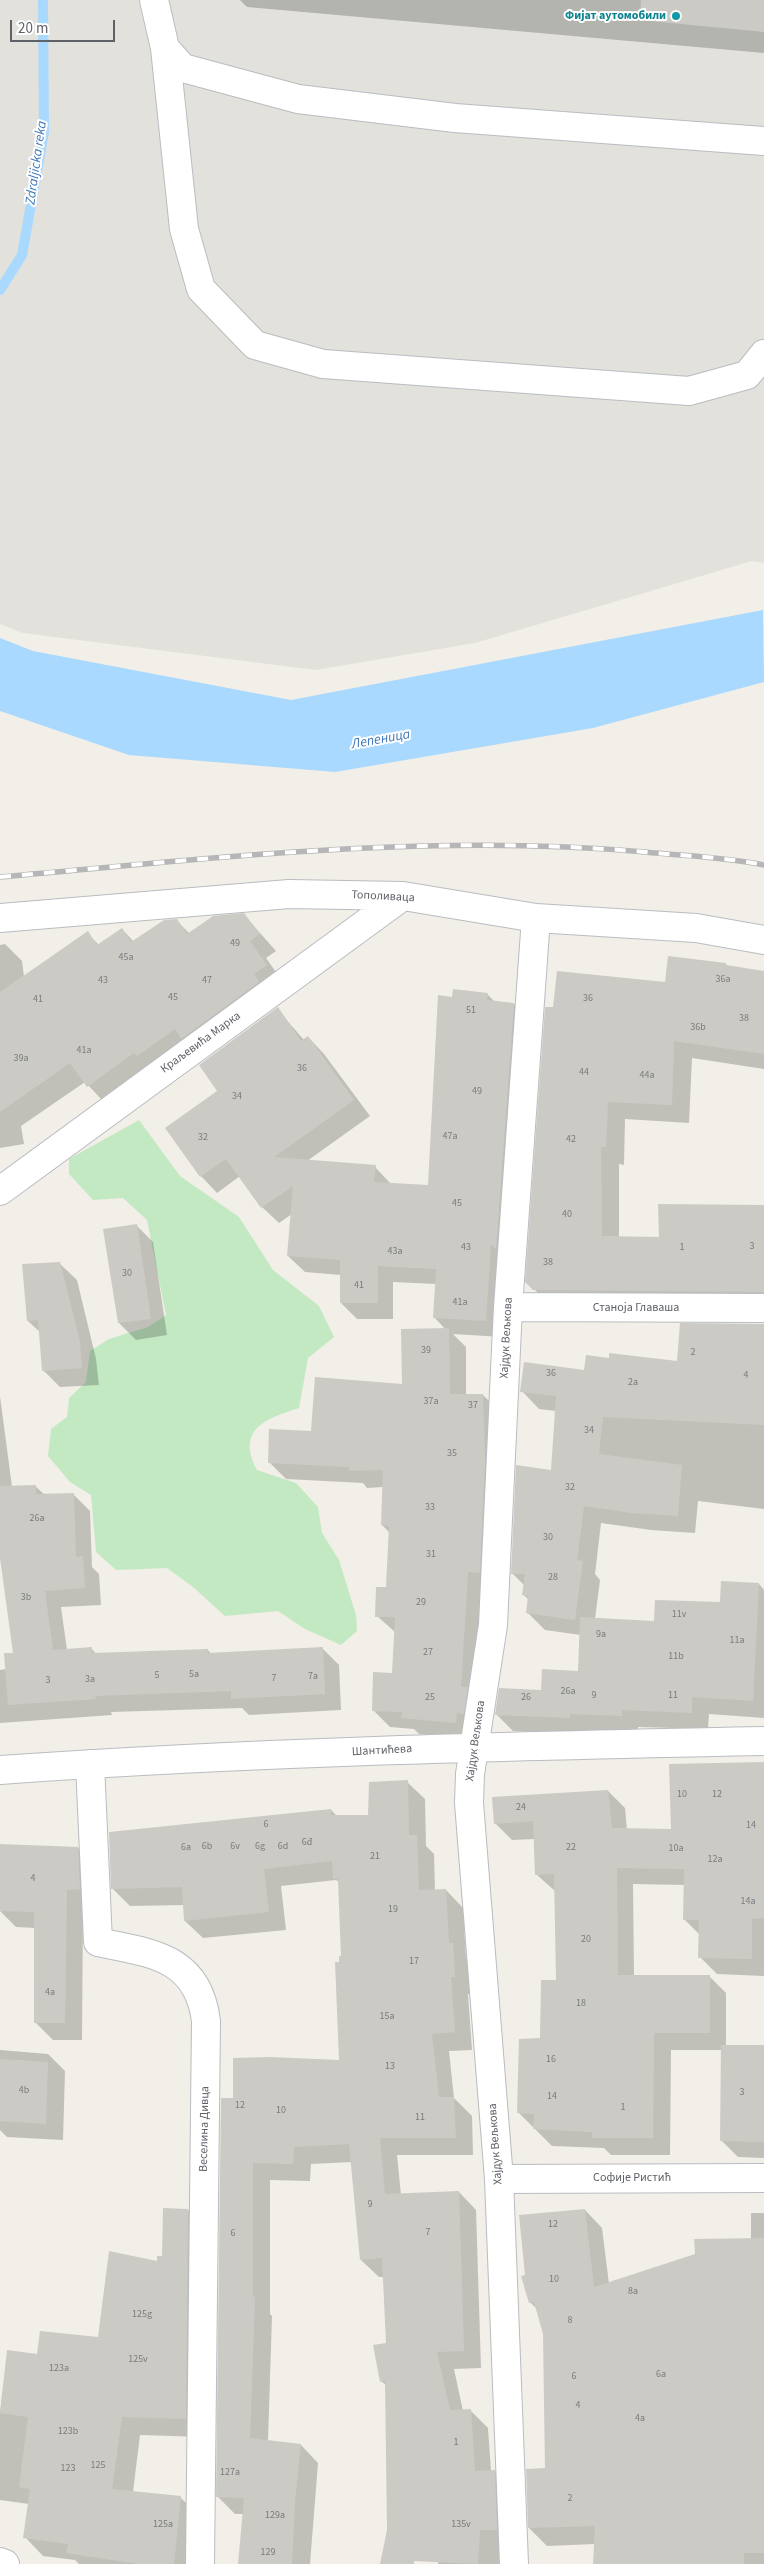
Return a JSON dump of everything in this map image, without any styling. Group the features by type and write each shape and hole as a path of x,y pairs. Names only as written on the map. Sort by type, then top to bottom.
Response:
{"street":[{"path":"154,0 165,48 184,229 201,290 255,345 323,364 689,391 747,375 764,354"},
{"path":"165,48 183,68 298,99 454,118 763,142"},
{"name":"Тополиваца","path":"0,918 289,894 403,896 536,918 696,928 764,940"},
{"name":"Краљевића Марка","path":"0,1191 403,896"},
{"name":"Хајдук Вељкова","path":"514,2564 500,2179 469,1803 474,1747 493,1625 508,1307 536,918"},
{"name":"Станоја Главаша","path":"508,1307 764,1308"},
{"name":"Шантићева","path":"0,1770 90,1764 474,1747 764,1741"},
{"name":"Веселина Дивца","path":"90,1764 98,1942 161,1956 182,1970 199,1992 206,2014 200,2564"},
{"name":"Софије Ристић","path":"500,2179 764,2178"},
{"path":"0,2562 5,2564"}],"shaded area":[{"path":"0,0 764,0 764,563 752,561 475,643 316,670 23,633 0,624"}],"green space":[{"path":"139,1120 180,1176 239,1217 273,1270 319,1306 334,1337 308,1358 299,1408 275,1417 257,1428 252,1435 250,1445 251,1456 257,1470 296,1483 318,1507 322,1533 339,1560 356,1615 357,1631 341,1645 305,1629 278,1611 225,1616 193,1587 167,1568 116,1570 96,1552 91,1495 70,1482 48,1456 51,1429 67,1417 69,1398 86,1382 90,1351 109,1339 148,1327 166,1315 147,1220 123,1198 93,1200 69,1174 69,1159"}],"water":[{"name":"Лепеница","path":"763,610 764,682 593,728 335,772 129,755 0,711 0,638 33,651 291,700"}],"building":[{"path":"641,0 764,0 764,32 640,20"},
{"path":"244,913 260,934 250,941 267,965 254,974 259,982 181,1039 175,1029 137,1056 134,1053 87,1087 70,1063 0,1112 0,992 88,931 97,945 122,928 131,942 164,920 177,919 187,934 213,916"},
{"path":"668,956 726,963 726,965 764,971 764,1054 674,1041 672,1105 608,1102 606,1147 601,1147 602,1236 659,1237 658,1204 764,1205 764,1292 533,1290 525,1282 545,1007 553,1007 557,971 665,982"},
{"path":"453,989 488,993 487,1000 514,1003 496,1249 491,1244 486,1321 433,1318 436,1269 378,1266 378,1303 340,1303 340,1260 287,1256 293,1186 261,1208 226,1159 200,1177 165,1128 217,1091 199,1065 278,1007 301,1041 308,1036 354,1100 274,1157 376,1165 374,1182 428,1185 438,995 452,997"},
{"path":"137,1224 151,1319 118,1323 103,1229"},
{"path":"60,1262 80,1341 82,1368 42,1371 38,1320 27,1321 22,1264"},
{"path":"680,1323 764,1324 764,1425 603,1417 599,1454 682,1465 678,1516 632,1513 584,1506 577,1560 583,1561 575,1620 526,1613 528,1596 522,1595 525,1574 511,1574 516,1465 551,1470 556,1396 520,1392 524,1362 584,1370 586,1355 609,1358 609,1353 677,1361"},
{"path":"449,1328 450,1394 483,1394 485,1460 480,1573 468,1572 461,1687 468,1687 464,1714 457,1713 456,1723 401,1718 402,1712 372,1711 373,1672 392,1673 395,1617 375,1617 376,1587 386,1587 389,1526 381,1525 383,1470 349,1471 349,1467 268,1463 269,1429 311,1431 315,1377 402,1384 401,1329"},
{"path":"36,1485 36,1494 74,1493 76,1557 83,1556 85,1588 45,1591 53,1650 92,1647 92,1653 208,1649 208,1653 323,1647 325,1694 231,1699 231,1691 95,1696 96,1699 8,1705 4,1653 13,1653 0,1558 0,1486"},
{"path":"721,1581 759,1583 753,1701 692,1697 692,1713 622,1710 622,1716 570,1714 570,1718 495,1715 499,1688 541,1690 542,1669 578,1671 580,1617 654,1621 655,1600 720,1602"},
{"path":"764,1762 764,1918 752,1919 752,1959 698,1958 699,1920 683,1920 684,1869 617,1868 618,1975 710,1975 710,2033 654,2033 653,2138 592,2138 592,2132 533,2129 534,2114 517,2113 519,2039 540,2038 541,1980 556,1980 554,1874 535,1875 533,1821 494,1824 492,1797 608,1790 612,1828 671,1829 669,1764"},
{"path":"408,1780 409,1835 417,1835 419,1890 446,1889 449,1943 453,1943 455,1977 451,1977 455,2032 432,2034 439,2097 454,2097 456,2138 380,2138 385,2194 459,2191 464,2351 437,2352 450,2410 471,2409 475,2471 495,2470 497,2530 480,2530 478,2564 414,2561 414,2564 380,2564 387,2530 385,2381 380,2382 373,2345 386,2343 382,2258 360,2260 349,2144 294,2147 293,2164 253,2163 253,2297 255,2297 250,2438 301,2444 295,2501 292,2564 238,2564 244,2498 216,2497 221,2098 233,2098 233,2058 270,2057 339,2060 335,1962 339,1962 339,1956 341,1956 338,1879 333,1879 332,1861 264,1869 269,1912 184,1921 182,1887 111,1889 109,1832 331,1809 331,1815 368,1815 369,1782"},
{"path":"0,1844 78,1847 80,1889 67,1890 65,2023 34,2023 34,1912 0,1911"},
{"path":"721,2045 764,2045 764,2142 720,2141"},
{"path":"0,2059 48,2062 46,2124 0,2121"},
{"path":"163,2208 188,2209 186,2419 122,2417 112,2489 181,2496 174,2564 138,2564 66,2553 68,2544 23,2538 30,2489 19,2487 28,2417 0,2413 7,2350 37,2354 40,2331 98,2337 109,2251 157,2261 157,2256 162,2256"},
{"path":"585,2209 594,2287 695,2254 694,2239 764,2238 764,2553 744,2553 744,2564 593,2564 595,2526 528,2528 526,2469 545,2468 543,2334 534,2302 529,2303 521,2276 525,2275 519,2215"}],"waterway":[{"name":"Zdraljicka reka","path":"0,290 22,255 44,132 43,0"}],"railway":[{"path":"0,877 322,850 484,845 645,852 720,858 764,865"}],"place":[{"name":"Фијат аутомобили","path":"676,16"}]}
